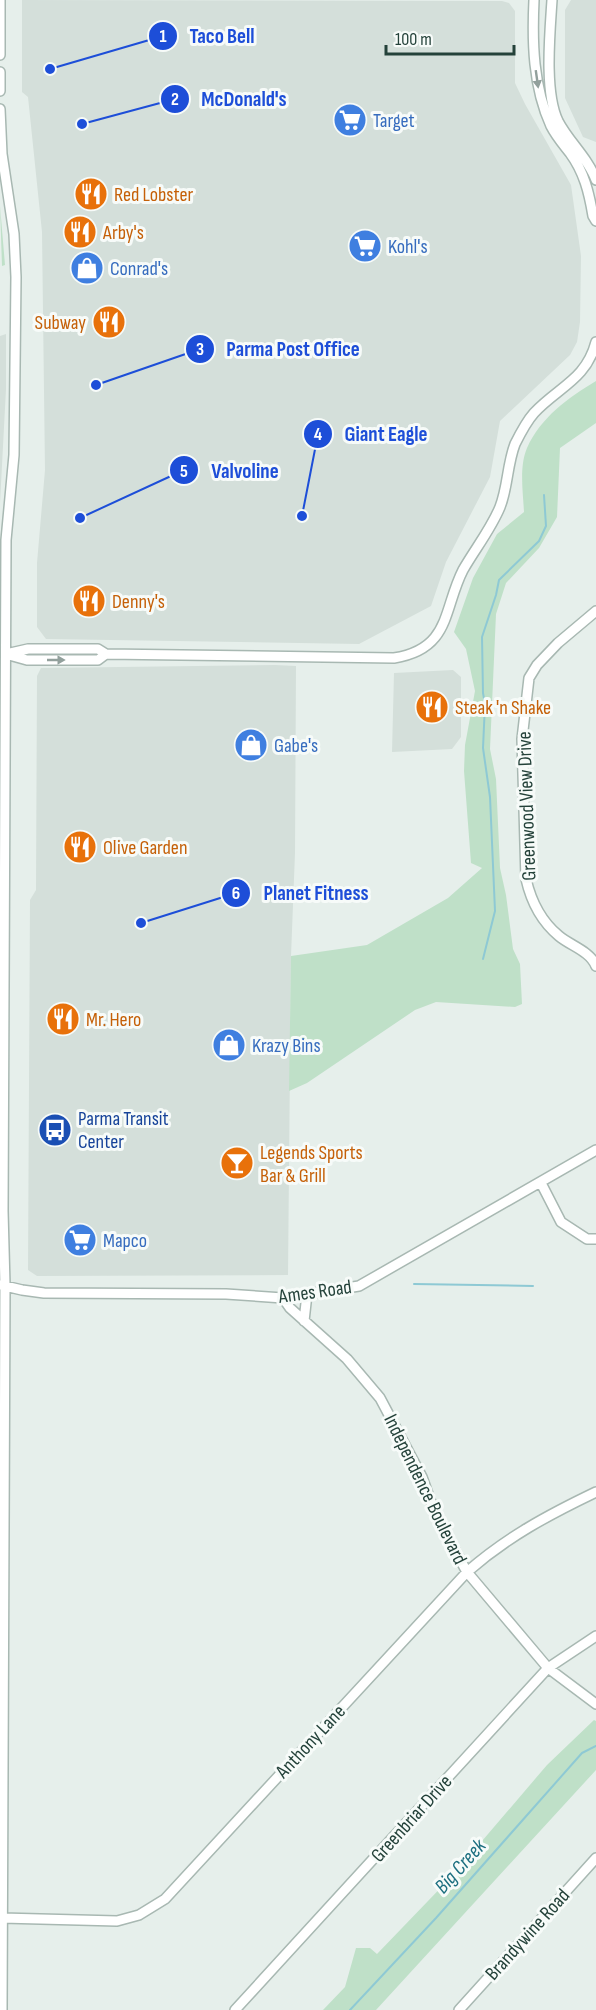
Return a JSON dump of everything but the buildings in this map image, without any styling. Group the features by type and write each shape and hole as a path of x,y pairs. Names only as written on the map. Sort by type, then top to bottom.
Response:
{"street":[{"path":"0,0 0,55"},
{"path":"534,0 538,88 552,129 586,180 596,221"},
{"path":"552,0 550,72 553,106 558,120 588,163 596,180"},
{"path":"0,72 0,91"},
{"path":"0,110 2,154 13,222 16,276 15,430 6,540 2,1285 2,2010"},
{"path":"6,654 28,649 98,649 106,654 394,658 418,650 444,625 460,576 500,507 511,455 522,429 533,414 580,374 590,360 596,342"},
{"name":"Greenwood View Drive","path":"596,611 558,643 537,665 530,678 522,739 526,879 529,892 544,922 560,937 585,953 595,962 596,966"},
{"name":"Ames Road","path":"2,1285 44,1293 226,1294 284,1298 359,1286 596,1150"},
{"path":"541,1183 561,1222 587,1239 596,1239"},
{"path":"304,1320 307,1294"},
{"name":"Independence Boulevard","path":"284,1298 290,1308 347,1359 380,1398 422,1477 436,1516 467,1572 548,1668 596,1704"},
{"name":"Anthony Lane","path":"2,1918 117,1921 139,1916 165,1899 467,1572 492,1550 541,1519 596,1492"},
{"name":"Greenbriar Drive","path":"235,2010 548,1668 596,1636"},
{"name":"Brandywine Road","path":"459,2010 596,1858"}],"shaded area":[{"path":"22,0 502,1 509,3 515,11 515,83 571,185 581,256 580,322 577,342 570,355 500,421 490,477 446,562 431,606 359,644 46,639 37,627 37,563 45,470 42,232 28,97 22,92"},
{"path":"571,0 596,0 596,142 583,137 565,98 565,10"},
{"path":"6,334 6,389 0,503 0,336"},
{"path":"296,666 288,1275 37,1276 28,1270 30,900 36,890 37,676 41,668"},
{"path":"453,670 461,677 461,737 452,749 392,752 394,673"}],"green space":[{"path":"0,206 5,265 2,266"},
{"path":"596,381 596,423 560,448 557,517 539,548 506,583 496,614 490,749 496,779 500,868 513,949 520,964 522,1004 515,1007 436,1002 415,1010 307,1083 289,1091 291,956 367,945 448,898 482,868 471,863 464,771 465,745 475,691 466,649 454,632 473,578 497,534 524,512 523,463 533,437 556,409"},
{"path":"594,1720 596,1721 596,1770 376,2010 323,2010 345,1987 356,1948 370,1948 377,1954 453,1875 547,1765"}],"waterway":[{"path":"483,959 495,911 490,797 483,748 485,704 482,637 499,580 539,541 546,526 544,495"},
{"path":"414,1284 533,1286"},
{"name":"Big Creek","path":"350,2010 436,1918 582,1753 596,1746"}],"place":[{"name":"Taco Bell","path":"50,69"},
{"name":"Target","path":"350,120"},
{"name":"McDonald's","path":"82,124"},
{"name":"Red Lobster","path":"91,194"},
{"name":"Arby's","path":"80,232"},
{"name":"Kohl's","path":"365,246"},
{"name":"Conrad's","path":"87,268"},
{"name":"Subway","path":"109,322"},
{"name":"Parma Post Office","path":"96,385"},
{"name":"Giant Eagle","path":"302,516"},
{"name":"Valvoline","path":"80,518"},
{"name":"Denny's","path":"89,601"},
{"name":"Steak 'n Shake","path":"432,707"},
{"name":"Gabe's","path":"251,745"},
{"name":"Olive Garden","path":"80,847"},
{"name":"Planet Fitness","path":"141,923"},
{"name":"Mr. Hero","path":"63,1019"},
{"name":"Krazy Bins","path":"229,1045"},
{"name":"Parma Transit Center","path":"55,1130"},
{"name":"Legends Sports Bar & Grill","path":"237,1163"},
{"name":"Mapco","path":"80,1240"}]}
